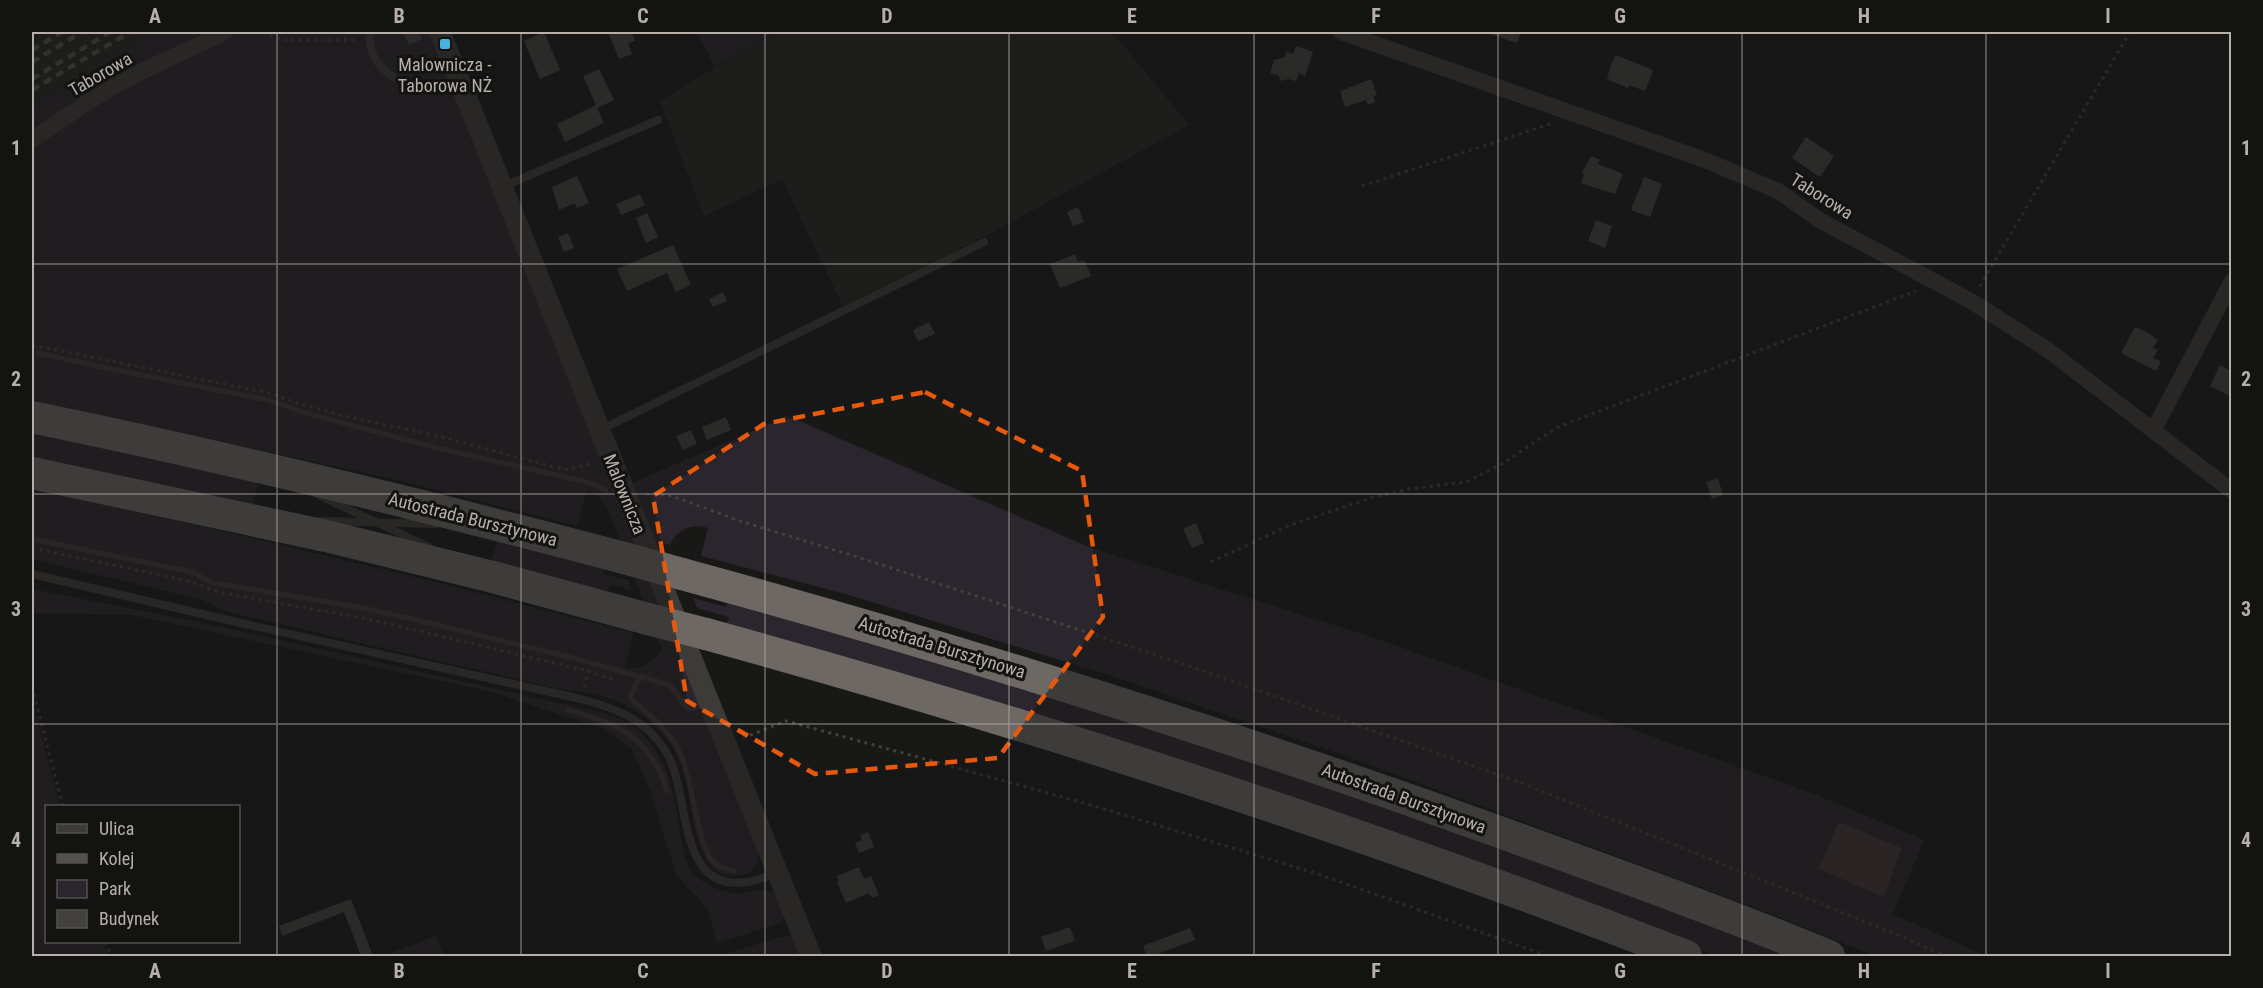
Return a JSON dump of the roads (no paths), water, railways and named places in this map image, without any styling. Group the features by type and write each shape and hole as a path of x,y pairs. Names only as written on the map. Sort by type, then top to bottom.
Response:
{"highway":[{"name":"Autostrada Bursztynowa","path":"32,417 261,468 503,526 831,615 1048,679 1369,785 1620,876 1828,957"},
{"path":"32,473 251,519 489,576 818,664 1035,729 1187,778 1485,881 1686,957"}],"street":[{"name":"Taborowa","path":"32,140 97,96 138,73 187,52 225,32"},
{"name":"Malownicza","path":"440,32 810,957"},
{"name":"Taborowa","path":"1341,32 1705,160 1778,191 1821,220 1971,301 2048,350 2232,491"},
{"path":"2153,431 2232,281"}],"lane":[{"path":"370,36 368,45 374,59 397,79 420,87 438,88 461,84"},
{"path":"502,187 658,120"},
{"path":"599,430 984,243"},
{"path":"261,468 303,488"},
{"path":"314,493 438,552"},
{"path":"251,519 297,520"},
{"path":"308,521 446,524"},
{"path":"457,524 503,526"},
{"path":"448,556 489,576"},
{"path":"32,574 575,698 624,712 652,734 670,758 679,780 694,855 706,872 721,881 732,883 754,881 777,873"}],"waterway":[{"path":"38,353 268,400 302,412 437,448 587,482 606,490"},
{"path":"32,539 192,572 213,583 363,608 573,658 667,684 686,707 695,708"},
{"path":"640,676 631,695 632,700 658,723 675,743 684,762 708,855 718,866 734,871"},
{"path":"567,710 601,720 630,735 652,758 667,791"}],"railway":[{"path":"32,50 62,32"},
{"path":"32,62 82,32"},
{"path":"32,79 110,32"},
{"path":"32,90 130,32"}],"place":[{"name":"Malownicza - Taborowa NŻ","path":"445,44"}]}
